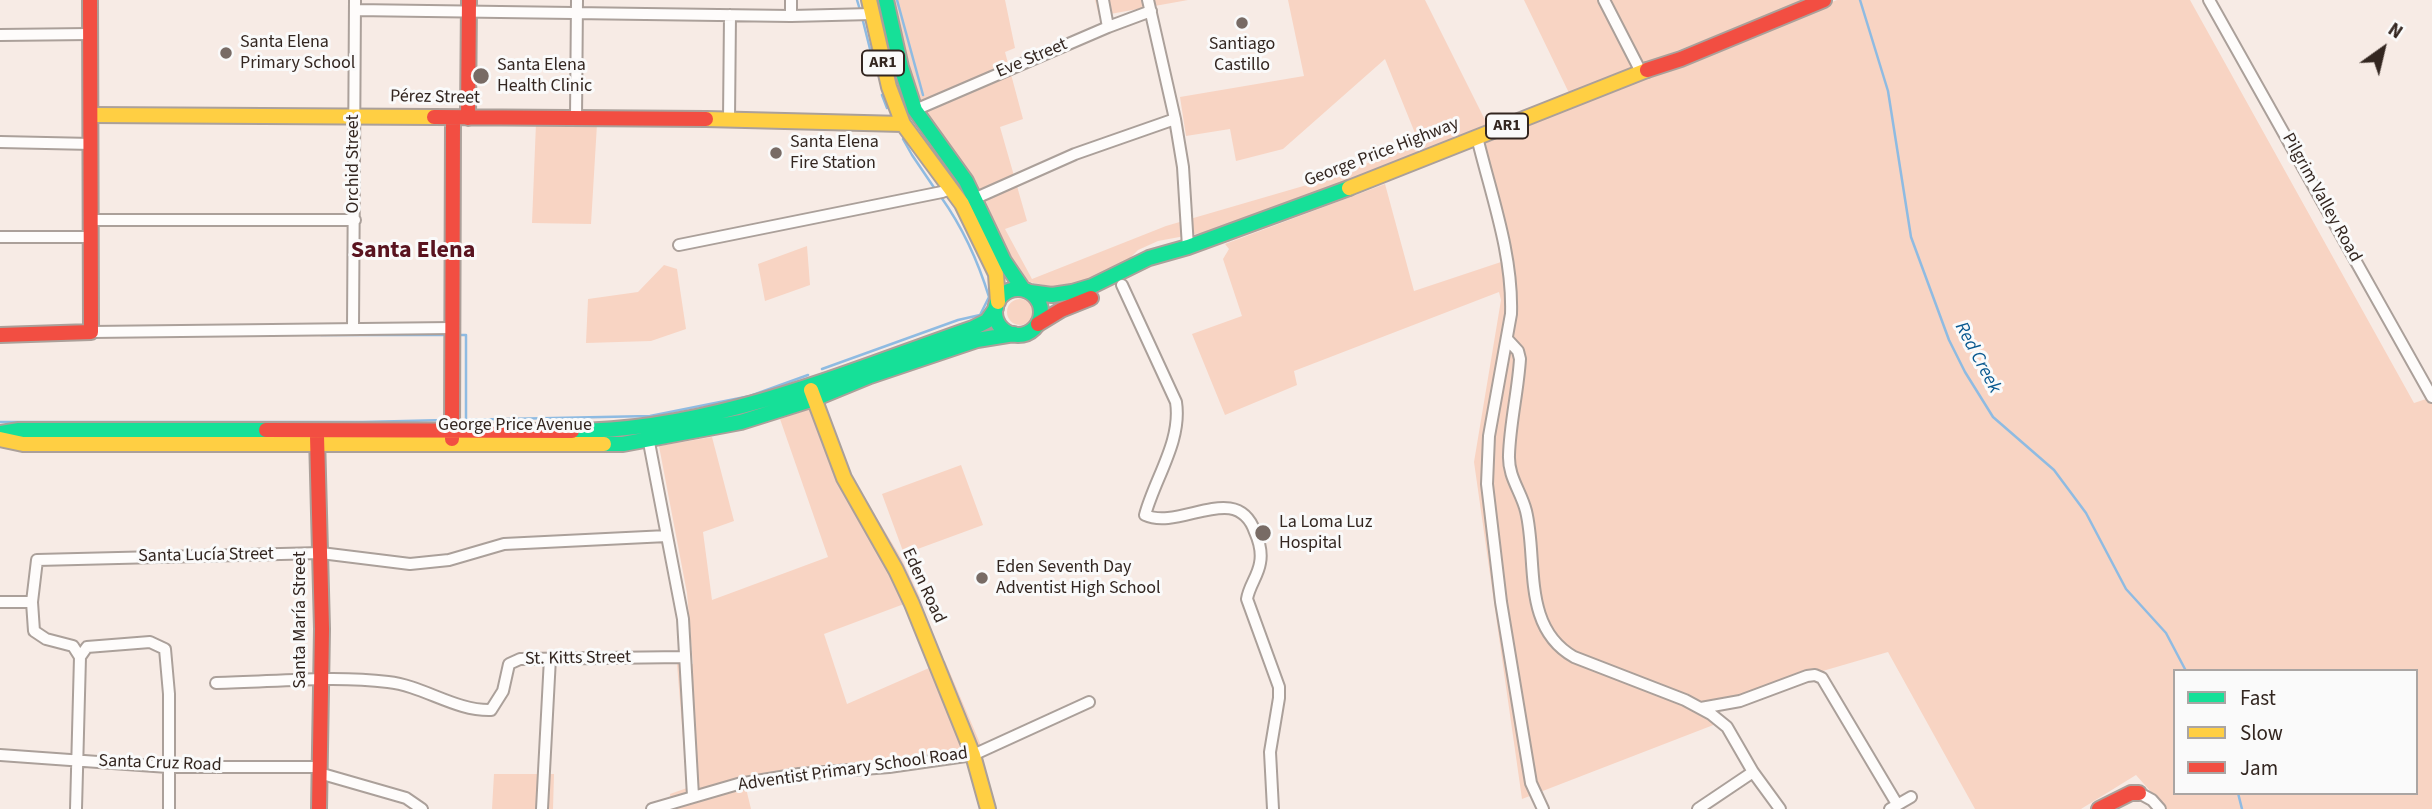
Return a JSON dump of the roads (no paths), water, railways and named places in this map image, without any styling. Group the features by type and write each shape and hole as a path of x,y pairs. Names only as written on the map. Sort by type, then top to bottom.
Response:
{"main road":[{"path":"0,335 91,332 90,0"},
{"name":"AR1","path":"886,0 901,67 915,110 967,181 1004,261 1026,291"},
{"name":"George Price Highway","path":"1026,291 1055,296 1067,294 1128,270 1173,248 1188,247 1407,166 1824,0"},
{"path":"452,446 452,328 469,6"},
{"name":"AR1","path":"871,7 889,87 904,124 952,188 993,266 998,283 997,305"},
{"name":"Pérez Street","path":"92,115 576,118 904,124"},
{"name":"George Price Highway","path":"1038,324 1061,310 1122,285 1177,257 1188,247"},
{"path":"1011,290 1026,291 1040,303 1041,317 1038,324 1027,333 1007,332 998,322 997,305 1011,290"},
{"name":"George Price Avenue","path":"812,392 973,328 987,321 997,305"},
{"name":"George Price Avenue","path":"0,433 19,430 317,437 452,446 598,445 775,398 812,392 992,336 1014,334"},
{"name":"Eden Road","path":"812,392 844,478 912,604 973,755 988,809"},
{"name":"George Price Avenue","path":"0,439 23,444 317,437 452,430 647,433"},
{"name":"Santa María Street","path":"317,437 321,553 319,809"},
{"path":"2099,809 2131,793 2138,793"}],"street":[{"path":"576,118 577,0"},
{"path":"685,0 685,13"},
{"path":"791,0 791,16"},
{"path":"1103,0 1108,27"},
{"path":"1604,0 1642,72"},
{"name":"Pilgrim Valley Road","path":"2209,0 2432,397"},
{"path":"355,5 469,6 577,14 791,16 871,7"},
{"name":"Orchid Street","path":"354,328 355,5"},
{"name":"Eve Street","path":"915,110 1108,27 1149,5 1183,167 1188,247"},
{"path":"729,120 730,15"},
{"path":"0,35 90,34"},
{"path":"976,198 1075,154 1175,119"},
{"path":"1477,137 1508,260 1512,294 1507,339 1489,436 1487,484 1501,602 1529,770 1535,793 1543,809"},
{"path":"0,142 92,144"},
{"path":"678,245 929,195 952,188"},
{"path":"90,220 355,220"},
{"path":"0,237 90,237"},
{"path":"1122,285 1176,402 1174,436 1145,515 1165,520 1204,510 1231,507 1245,514 1254,527 1259,542 1260,565 1248,593 1248,604 1279,687 1270,752 1273,809"},
{"path":"91,332 452,328"},
{"path":"1507,339 1518,351 1520,359 1509,467 1527,514 1536,603 1550,636 1563,651 1574,657 1702,708 1727,727 1753,772 1780,809"},
{"path":"647,433 683,619 693,796"},
{"name":"Santa Lucía Street","path":"32,602 37,560 321,553 410,564 449,560 504,544 667,537"},
{"path":"0,602 32,602 34,631 46,639 73,646 83,652 150,642 165,649 169,694 169,809"},
{"path":"76,809 83,652"},
{"name":"St. Kitts Street","path":"216,683 321,680 386,682 402,684 475,710 491,710 503,691 509,664 520,659 685,657"},
{"path":"542,809 550,658"},
{"path":"1702,708 1740,701 1815,675 1822,678 1893,807 1911,797"},
{"path":"1727,727 1732,710 1740,701"},
{"name":"Adventist Primary School Road","path":"652,809 738,784 799,774 890,767 973,755 1089,702"},
{"name":"Santa Cruz Road","path":"0,755 168,767 320,770 406,798 422,809"},
{"path":"1698,809 1753,772"},
{"path":"2138,793 2152,800 2160,809"}],"waterway":[{"path":"857,0 860,10"},
{"path":"897,0 923,95"},
{"name":"Red Creek","path":"1860,0 1888,91 1911,237 1949,340 1993,417 2054,470 2086,513 2126,589 2166,633 2185,669"},
{"path":"862,17 873,61"},
{"path":"882,95 887,108"},
{"path":"903,139 935,189"},
{"path":"822,369 958,320 980,315 989,297 985,284 963,233 941,197"},
{"path":"321,335 443,335"},
{"path":"461,335 466,335 466,419"},
{"path":"457,420 650,416 750,396 808,375"},
{"path":"0,422 446,420"},
{"name":"Red Creek","path":"2238,795 2242,809"}],"place":[{"name":"Santiago Castillo","path":"1242,23"},
{"name":"Santa Elena Primary School","path":"226,53"},
{"name":"Santa Elena Health Clinic","path":"481,76"},
{"name":"Santa Elena Fire Station","path":"776,153"},
{"name":"La Loma Luz Hospital","path":"1263,533"},
{"name":"Eden Seventh Day Adventist High School","path":"982,578"}],"district":[{"name":"Santa Elena","path":"413,252"}]}
